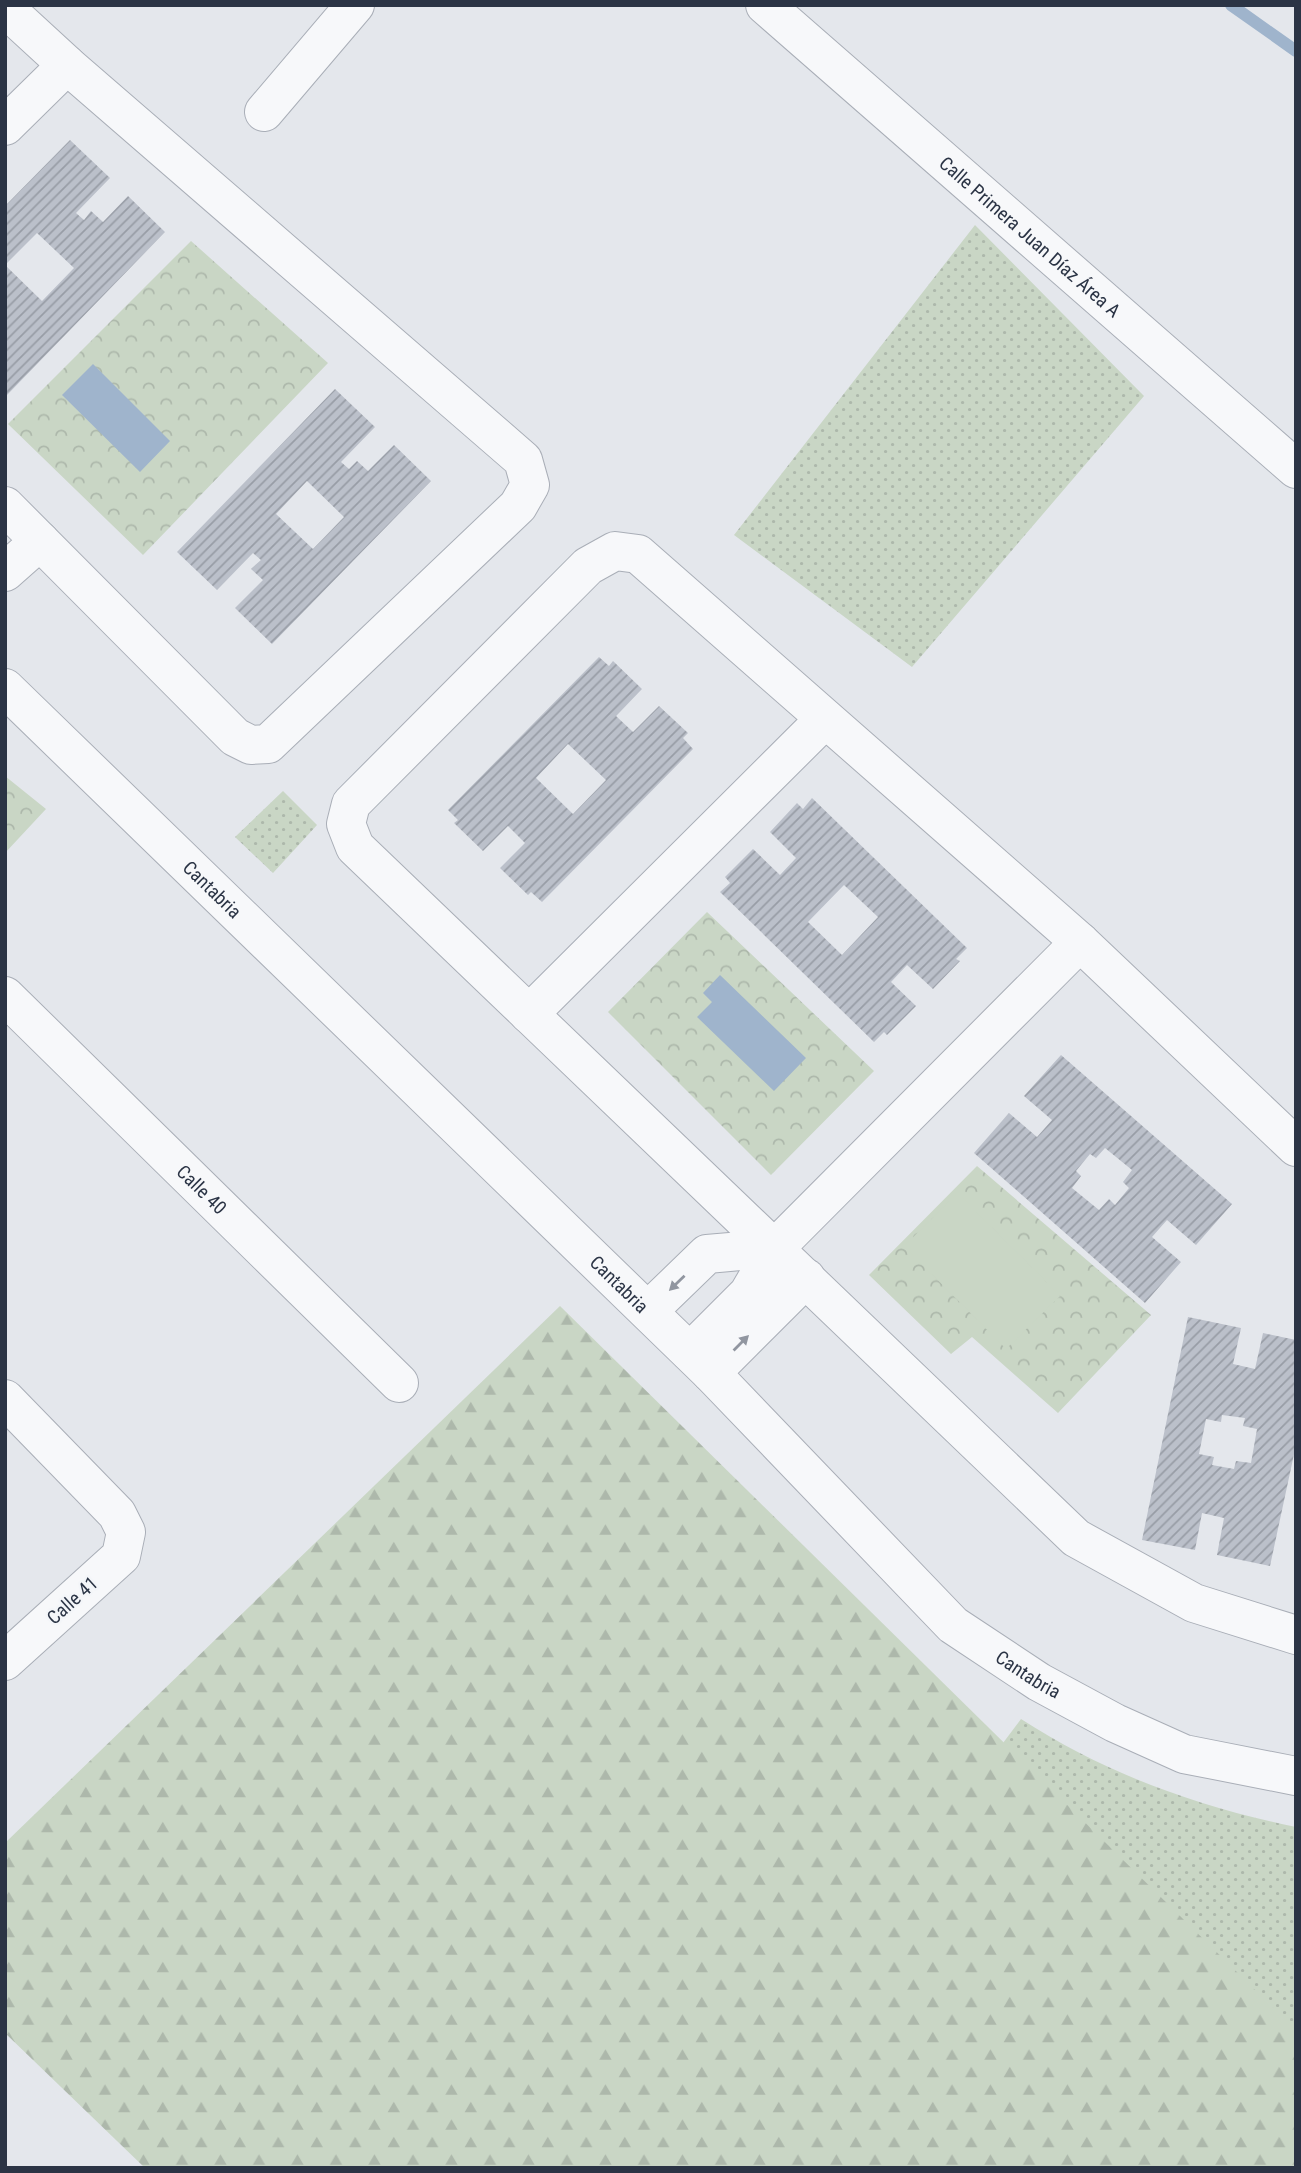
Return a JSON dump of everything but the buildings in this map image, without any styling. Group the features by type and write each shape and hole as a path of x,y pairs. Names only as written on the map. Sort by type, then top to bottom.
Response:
{"street":[{"path":"264,112 355,5"},
{"name":"Calle Primera Juan Díaz Área A","path":"765,5 1296,469"},
{"path":"5,8 67,65 523,460 530,485 519,506 268,744 251,745 235,737 19,529 5,572"},
{"path":"5,126 67,65"},
{"path":"1296,1147 1080,942 638,554 615,551 588,566 351,804 346,824 355,848 1076,1538 1194,1603 1296,1635"},
{"name":"Cantabria","path":"5,688 648,1311 953,1625 1039,1682 1115,1723 1184,1754 1296,1776"},
{"path":"529,1014 825,719"},
{"path":"700,1363 748,1294 775,1248 1080,942"},
{"name":"Calle 40","path":"5,996 399,1384"},
{"path":"648,1311 707,1254 775,1248"},
{"path":"700,1363 806,1278"},
{"name":"Calle 41","path":"5,1399 117,1514 126,1532 121,1556 5,1661"}],"green space":[{"path":"975,225 1144,396 912,667 734,535"},
{"path":"191,241 328,363 143,555 8,424"},
{"path":"5,776 46,809 5,853"},
{"path":"283,791 317,825 273,873 235,837"},
{"path":"707,912 874,1071 771,1175 608,1012"},
{"path":"977,1166 1151,1315 1058,1413 972,1337 951,1354 869,1275"},
{"path":"958,1193 1060,1296 1006,1349 904,1246"},
{"path":"560,1306 1296,2030 1296,2168 145,2168 5,2033 5,1843"},
{"path":"1021,1719 1085,1756 1153,1786 1223,1809 1296,1827 1294,2029 1003,1743"}],"water":[{"path":"93,364 170,441 140,472 62,395"},
{"path":"720,975 806,1058 774,1091 697,1017 712,1002 703,993"}],"waterway":[{"path":"1231,5 1296,51"}]}
